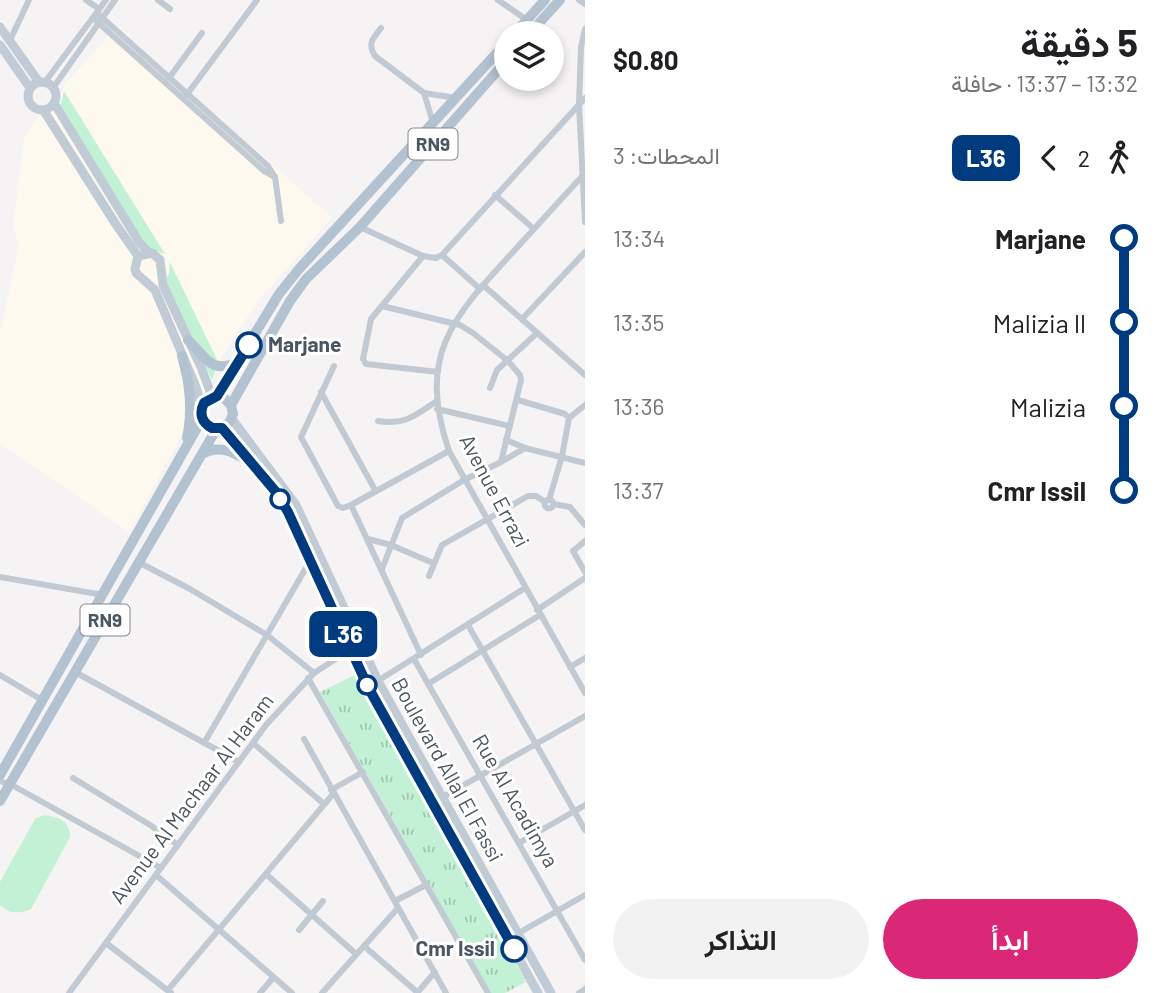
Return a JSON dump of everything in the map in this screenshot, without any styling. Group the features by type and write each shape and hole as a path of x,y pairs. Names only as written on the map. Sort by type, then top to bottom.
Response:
{"main road":[{"path":"527,20 545,0"},
{"path":"541,21 560,0"},
{"path":"0,27 56,95 54,103 44,111"},
{"path":"0,45 30,88"},
{"name":"RN9","path":"0,775 184,451 202,413 240,360 279,294 494,56"},
{"name":"RN9","path":"231,405 290,301 306,279 360,226 494,75"},
{"path":"30,88 46,84"},
{"path":"30,88 27,96 30,104 35,109 44,111 115,223 143,254 159,257 163,285 214,397 225,399 231,405 232,419"},
{"path":"54,103 143,254"},
{"path":"143,254 135,269 136,273 155,290 183,356 207,425 219,428"},
{"path":"145,279 156,277 162,269"},
{"path":"188,340 217,366 226,368 240,360"},
{"path":"183,356 191,400 191,421 184,451"},
{"name":"RN9","path":"0,801 5,782 75,671 202,454 219,428 232,419"},
{"name":"Boulevard Allal El Fassi","path":"232,419 296,505 378,681 517,934 544,992"},
{"name":"Boulevard Allal El Fassi","path":"219,428 276,492 368,687 544,992"},
{"path":"202,454 212,449 223,449 253,464"}],"street":[{"path":"10,40 29,0"},
{"path":"86,0 98,16 264,171 275,177 281,221"},
{"path":"98,16 106,0"},
{"path":"46,84 98,16 115,0"},
{"path":"158,0 170,9"},
{"path":"498,0 527,20"},
{"path":"185,97 255,1"},
{"path":"98,16 169,78 185,97"},
{"path":"381,28 371,40 373,52 424,93 456,98"},
{"path":"585,29 581,47 579,104 585,222"},
{"path":"169,78 202,33"},
{"path":"424,93 433,123"},
{"path":"360,226 423,256 436,258 442,255 585,98"},
{"name":"Avenue Errazi","path":"583,175 482,287 453,324 444,343 438,372 437,405 449,451 585,693"},
{"path":"495,195 534,229"},
{"path":"522,319 585,252"},
{"path":"442,255 522,319 585,375"},
{"path":"423,256 369,323 363,362 438,372"},
{"path":"382,306 453,324 473,333 508,361 521,377 501,462"},
{"path":"490,388 494,374 537,333"},
{"path":"334,366 302,432 302,441 338,506 343,508 351,505 449,451"},
{"path":"321,392 375,490"},
{"path":"517,400 565,414 569,418"},
{"path":"378,421 401,423 437,405 510,426"},
{"path":"549,502 569,418 585,405"},
{"path":"506,440 525,448 585,463"},
{"path":"382,569 402,518 464,480 525,448"},
{"path":"429,576 442,545 528,496 570,507 585,526"},
{"path":"351,505 421,655"},
{"path":"368,539 391,545 433,563"},
{"path":"585,541 573,551 585,572"},
{"path":"204,743 310,561"},
{"path":"138,562 190,589 267,635 311,675 488,993"},
{"path":"0,577 103,595"},
{"path":"428,684 483,650 585,578"},
{"path":"368,687 525,588"},
{"path":"468,625 585,830"},
{"name":"Avenue Al Machaar Al Haram","path":"69,993 281,707 311,675 360,644"},
{"path":"570,667 585,658"},
{"name":"Rue Al Acadimya","path":"414,659 585,960"},
{"path":"75,671 239,762"},
{"path":"0,675 42,700"},
{"path":"441,797 585,716"},
{"path":"304,739 446,993"},
{"path":"253,743 324,804"},
{"path":"106,943 169,992 332,792 363,772"},
{"path":"73,778 178,845"},
{"path":"5,782 161,868"},
{"path":"519,843 585,805"},
{"path":"156,875 292,993"},
{"path":"267,875 356,954"},
{"path":"322,993 397,904 426,885"},
{"path":"517,934 585,895"},
{"path":"299,930 323,901"},
{"path":"363,946 417,993 435,972"},
{"path":"260,993 273,978"},
{"path":"579,993 585,989"}],"shaded area":[{"path":"118,25 200,106 276,167 332,218 258,301 218,362 194,413 129,532 0,443 0,334 19,244 13,226 24,138 37,119 53,109 67,82"}],"green space":[{"path":"64,91 165,254 147,249 60,107"},
{"path":"170,262 218,362 212,380 165,282"},
{"path":"357,674 526,982 505,993 491,993 320,692"},
{"path":"44,815 63,821 68,827 70,837 31,909 11,912 0,905 0,882 35,819"}],"bus line":[{"name":"L36","path":"249,345 217,396 204,403 202,419 212,428 222,428 276,492 288,512 368,687 514,949"}],"place":[{"name":"Marjane","path":"249,345"},
{"name":"Cmr Issil","path":"514,949"}]}
